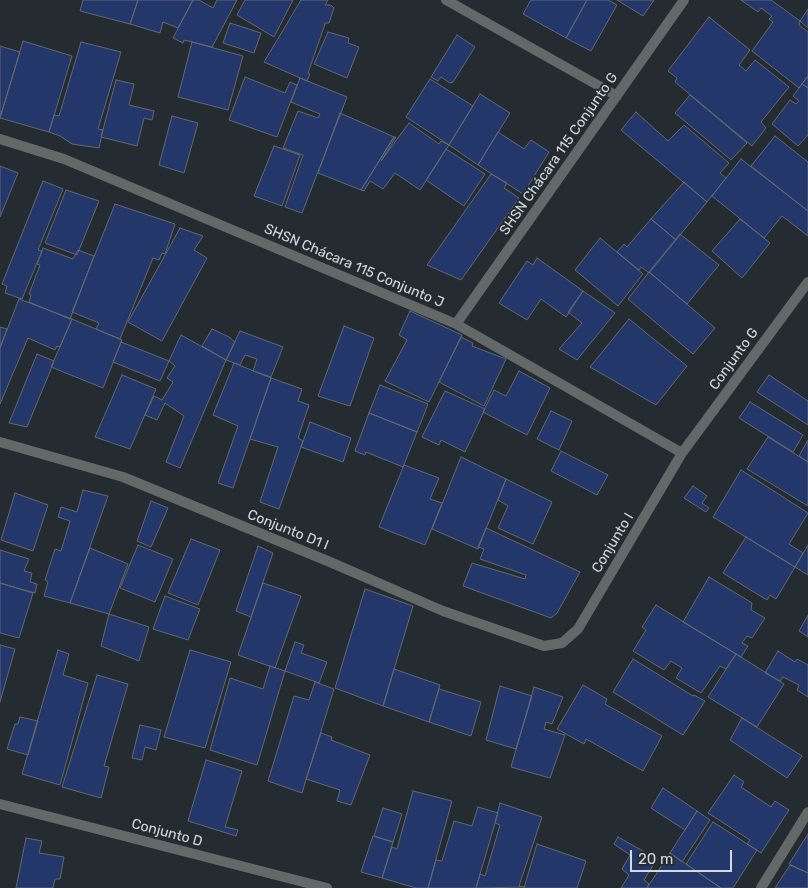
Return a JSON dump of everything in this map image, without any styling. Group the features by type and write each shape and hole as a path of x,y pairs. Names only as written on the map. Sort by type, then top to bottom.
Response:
{"street":[{"path":"446,0 617,96"},
{"name":"SHSN Chácara 115 Conjunto G","path":"456,324 684,0"},
{"name":"SHSN Chácara 115 Conjunto J","path":"0,139 64,159 456,324 682,453"},
{"name":"Conjunto G","path":"682,453 808,282"},
{"name":"Conjunto D1 I","path":"0,442 123,477 443,611 544,646 562,643"},
{"name":"Conjunto I","path":"562,643 578,629 682,453"},
{"name":"Conjunto D","path":"0,804 327,888"},
{"path":"761,888 808,812"}],"building":[{"path":"83,0 138,0 130,24 80,11"},
{"path":"138,0 193,0 178,28 163,22 160,33 130,24"},
{"path":"193,0 199,0 213,8 217,0 237,0 212,47 184,40 183,43 173,38"},
{"path":"245,0 293,0 274,37 237,15"},
{"path":"301,0 328,0 325,5 331,5 334,8 329,23 325,23 307,81 264,62"},
{"path":"531,0 587,0 566,38 523,14"},
{"path":"587,0 608,0 617,5 591,51 566,38"},
{"path":"617,0 654,0 643,16"},
{"path":"741,0 771,0 800,21 799,25 808,32 808,76 799,88 752,51 773,22 769,19 772,16 761,8 758,12"},
{"path":"808,9 808,28 800,21"},
{"path":"709,17 750,50 739,65 746,71 755,60 789,87 761,122 766,128 752,146 675,82 677,78 668,71"},
{"path":"230,23 261,33 254,53 223,43"},
{"path":"328,32 349,38 348,43 359,47 347,78 314,64"},
{"path":"457,35 475,47 453,82 450,83 441,77 438,81 431,77"},
{"path":"23,41 72,56 49,132 0,118"},
{"path":"81,42 121,52 98,129 103,130 99,148 72,144 60,136 49,132 54,115 59,116"},
{"path":"192,42 243,56 228,110 178,97"},
{"path":"0,46 20,52 0,118"},
{"path":"808,76 808,88 802,84"},
{"path":"245,77 285,93 290,82 297,85 277,137 229,120"},
{"path":"300,78 347,97 302,213 285,207 303,155 283,148 298,111 318,118 320,114 291,102"},
{"path":"430,79 473,106 449,145 406,117"},
{"path":"116,80 134,84 129,105 154,111 152,120 144,118 137,146 101,137"},
{"path":"802,84 808,88 808,135 798,146 772,124 790,100 796,104 799,101 793,96"},
{"path":"480,94 510,113 478,165 449,145"},
{"path":"690,95 747,143 731,160 675,113"},
{"path":"636,112 668,141 684,125 729,163 720,173 726,178 707,202 621,130"},
{"path":"340,113 394,137 361,190 318,173"},
{"path":"172,116 198,123 184,173 159,165"},
{"path":"409,123 439,144 441,141 449,145 420,190 395,173 383,189 370,181 364,191 361,190 394,137 396,137 381,161"},
{"path":"498,132 524,149 531,140 549,152 523,194 478,165"},
{"path":"775,136 808,162 808,211 751,166"},
{"path":"274,146 300,155 282,206 254,196"},
{"path":"446,149 485,174 464,206 426,180"},
{"path":"741,159 808,211 808,236 782,216 764,238 712,196"},
{"path":"0,166 18,173 0,217"},
{"path":"491,174 507,183 504,188 519,198 461,280 427,265"},
{"path":"43,181 63,189 38,250 42,251 22,299 5,293 7,286 2,284"},
{"path":"684,182 707,202 676,240 651,219"},
{"path":"66,190 99,201 77,255 45,243"},
{"path":"115,204 175,224 165,254 162,253 159,260 153,258 120,339 96,329 99,323 72,312"},
{"path":"651,219 676,240 649,273 641,267 639,270 617,252 624,244 627,247"},
{"path":"740,219 770,243 742,278 712,251"},
{"path":"180,228 203,236 194,250 207,258 162,341 128,322"},
{"path":"680,234 719,265 687,304 649,272"},
{"path":"600,238 643,274 618,306 575,270"},
{"path":"43,248 73,259 78,250 94,256 70,319 29,302 31,295 29,294 40,265 37,264"},
{"path":"537,258 583,291 566,317 541,299 527,320 499,303 527,261 533,265"},
{"path":"649,272 715,328 693,354 628,299"},
{"path":"583,291 615,313 577,360 559,349 582,323 568,312"},
{"path":"19,299 72,319 60,347 57,346 55,350 28,338 0,404 0,348"},
{"path":"410,311 462,335 429,402 385,381 407,340 399,335"},
{"path":"72,319 122,340 103,388 51,367"},
{"path":"629,319 687,366 656,405 590,367"},
{"path":"344,326 374,338 350,406 318,396"},
{"path":"0,327 7,329 0,348"},
{"path":"212,329 235,342 226,360 202,346"},
{"path":"240,331 283,347 271,377 253,371 257,359 245,355 240,365 226,360"},
{"path":"181,335 226,360 180,468 166,462 184,416 165,403 157,420 145,415 154,396 162,400 173,382 167,378 175,366 169,361"},
{"path":"461,337 473,343 472,346 506,359 484,406 439,382"},
{"path":"121,342 169,361 160,381 113,362"},
{"path":"37,354 54,361 49,374 27,427 9,423"},
{"path":"234,363 271,378 233,488 218,483 238,426 213,415"},
{"path":"519,371 550,388 527,435 483,412 494,390 506,396"},
{"path":"122,375 156,389 130,449 95,437"},
{"path":"769,375 808,401 808,425 757,392"},
{"path":"271,378 302,389 298,401 309,405 298,438 303,441 279,509 260,502 278,447 250,439"},
{"path":"380,385 428,404 417,432 369,413"},
{"path":"445,391 485,409 465,452 441,440 439,445 422,437"},
{"path":"750,402 803,435 793,452 739,418"},
{"path":"551,411 572,421 559,450 537,439"},
{"path":"369,413 417,432 403,467 366,452 365,455 355,451"},
{"path":"310,422 351,438 343,462 301,447"},
{"path":"768,437 808,462 808,506 747,469"},
{"path":"808,440 808,462 799,456"},
{"path":"561,451 608,475 597,495 551,471"},
{"path":"461,457 506,479 478,549 432,529"},
{"path":"404,465 439,478 430,499 442,503 425,545 379,527"},
{"path":"741,470 808,513 789,544 803,553 795,567 713,517"},
{"path":"506,479 552,502 533,544 498,528 508,506 498,500"},
{"path":"693,486 707,496 702,503 709,508 706,512 684,498"},
{"path":"83,490 108,496 70,603 44,596 48,582 45,580 55,549 61,551 70,521 58,517 61,507 77,512"},
{"path":"15,493 48,505 33,551 1,540"},
{"path":"151,501 168,508 151,547 137,541"},
{"path":"486,528 580,572 557,613 551,618 463,586 472,563 525,579 526,575 480,559 484,549 478,547"},
{"path":"746,537 795,567 776,599 770,595 767,600 723,573"},
{"path":"191,539 220,550 198,605 168,593"},
{"path":"138,545 173,559 155,602 120,588"},
{"path":"808,545 808,575 795,567"},
{"path":"258,546 273,553 251,617 236,611"},
{"path":"90,548 128,564 109,614 70,603"},
{"path":"0,550 29,559 24,571 32,573 30,582 37,584 35,593 0,583"},
{"path":"709,577 752,603 751,610 765,618 752,638 747,636 742,643 748,646 741,657 683,622"},
{"path":"0,583 33,593 19,638 0,633"},
{"path":"263,583 301,596 275,668 238,655"},
{"path":"365,589 413,606 383,706 335,688"},
{"path":"165,596 200,609 188,640 153,629"},
{"path":"656,605 736,654 726,669 720,666 701,693 676,678 682,668 671,661 664,670 633,651 646,630 642,627"},
{"path":"109,614 149,627 139,661 101,646"},
{"path":"808,615 808,637 799,631"},
{"path":"295,642 304,645 301,653 327,662 319,683 285,671"},
{"path":"0,645 15,649 0,702"},
{"path":"58,650 69,654 63,675 88,683 60,785 22,774"},
{"path":"190,650 231,662 205,748 164,737"},
{"path":"778,651 795,662 797,659 808,665 808,697 797,690 799,685 783,677 780,681 765,673"},
{"path":"736,654 784,684 757,727 708,697"},
{"path":"633,659 693,696 705,701 683,735 613,692"},
{"path":"270,666 285,671 257,765 210,750 230,678 263,689"},
{"path":"394,669 440,685 429,722 383,706"},
{"path":"97,675 128,684 104,766 109,767 101,798 62,787"},
{"path":"315,682 334,689 302,793 268,781 294,696 309,700"},
{"path":"583,685 607,699 605,704 662,736 643,771 586,739 584,744 557,729"},
{"path":"500,686 532,696 516,749 486,740"},
{"path":"534,687 563,697 552,724 546,722 544,729 565,735 550,778 511,767"},
{"path":"439,689 481,702 471,736 429,722"},
{"path":"20,717 38,721 28,755 7,749 15,724 18,724"},
{"path":"742,718 802,756 787,778 730,740"},
{"path":"140,725 161,730 156,750 145,747 142,760 132,758"},
{"path":"321,733 332,737 331,740 370,755 351,805 337,801 340,790 306,779"},
{"path":"206,760 242,771 225,827 238,830 236,836 188,821"},
{"path":"734,775 744,782 741,787 771,807 775,801 789,810 761,853 747,844 750,840 708,813"},
{"path":"663,788 697,811 685,830 651,808"},
{"path":"413,791 452,801 428,888 416,888 382,878 392,847 397,849"},
{"path":"500,803 542,817 519,886 524,887 476,888 480,874 485,876 500,825 495,823"},
{"path":"478,807 498,813 476,888 428,888 436,860 442,861 454,821 472,826"},
{"path":"383,808 402,814 393,842 374,836"},
{"path":"697,811 710,820 682,862 670,853"},
{"path":"713,822 757,850 733,888 721,888 686,864"},
{"path":"808,834 808,873 789,864"},
{"path":"373,836 393,842 382,878 361,872"},
{"path":"618,837 657,859 644,880 649,884 647,888 621,888 629,875 622,869 630,855 614,844"},
{"path":"26,838 42,841 39,853 64,857 60,879 55,879 53,888 16,888"},
{"path":"537,844 586,861 577,888 524,888"},
{"path":"670,853 686,864 721,888 647,888"},
{"path":"790,865 808,873 808,888 775,888"}]}
